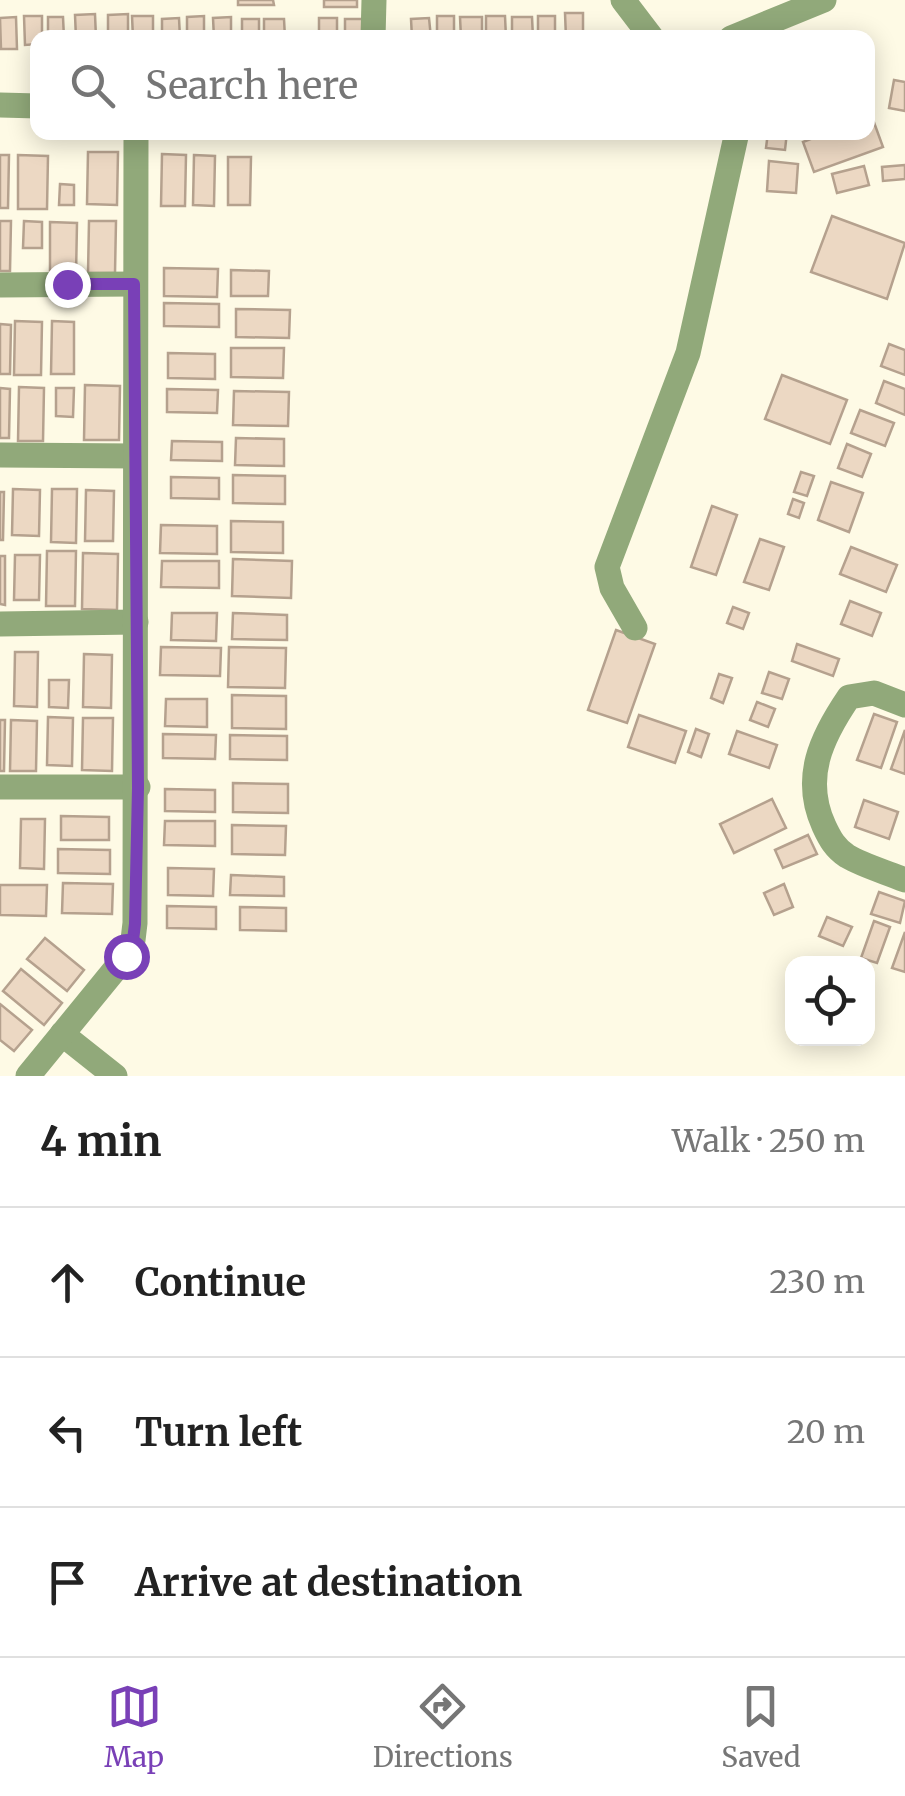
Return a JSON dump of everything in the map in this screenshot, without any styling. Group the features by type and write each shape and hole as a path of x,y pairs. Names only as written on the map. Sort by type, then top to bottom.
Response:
{"street":[{"path":"372,30 374,0"},
{"path":"623,0 646,30"},
{"path":"752,30 824,0"},
{"path":"0,105 30,106"},
{"path":"28,1076 126,956 133,940 138,788 136,140"},
{"path":"635,628 612,588 607,567 688,353 734,140"},
{"path":"0,285 134,284"},
{"path":"0,454 135,456"},
{"path":"0,624 136,622"},
{"path":"905,704 874,693 849,696 833,720 812,777 813,802 832,844 849,857 905,880"},
{"path":"0,787 138,788"},
{"path":"62,1034 115,1076"}],"building":[{"path":"238,0 273,0 274,5 238,5"},
{"path":"324,0 357,0 357,7 324,7"},
{"path":"565,13 583,13 583,30 566,30"},
{"path":"95,14 96,30 76,30 75,15"},
{"path":"128,14 128,30 108,30 108,15"},
{"path":"24,16 42,16 42,30 30,30 30,45 25,45"},
{"path":"132,16 153,16 153,30 133,30"},
{"path":"204,16 204,30 187,30 187,17"},
{"path":"437,16 454,16 454,30 437,30"},
{"path":"486,16 505,16 506,30 486,30"},
{"path":"538,16 555,16 555,30 538,30"},
{"path":"16,17 17,49 1,49 0,18"},
{"path":"48,17 63,17 64,30 48,30"},
{"path":"231,17 231,30 214,30 213,18"},
{"path":"460,17 482,17 482,30 461,30"},
{"path":"512,17 532,17 533,30 512,30"},
{"path":"179,18 180,30 162,30 162,19"},
{"path":"319,18 337,18 337,30 319,30"},
{"path":"429,18 430,30 412,30 411,19"},
{"path":"242,19 259,19 259,30 242,30"},
{"path":"264,19 284,19 285,30 264,30"},
{"path":"345,19 365,19 365,30 345,30"},
{"path":"894,80 905,82 905,111 889,108"},
{"path":"875,125 883,147 814,172 803,142 875,140"},
{"path":"767,140 786,140 785,150 766,148"},
{"path":"88,152 118,152 117,205 87,204"},
{"path":"162,154 186,155 185,206 161,206"},
{"path":"0,155 9,155 8,208 0,208"},
{"path":"18,155 48,156 47,209 18,209"},
{"path":"194,155 215,156 214,206 193,205"},
{"path":"228,157 251,157 250,205 228,205"},
{"path":"769,161 798,164 796,193 767,191"},
{"path":"905,165 905,179 883,181 882,167"},
{"path":"864,166 869,185 837,193 832,174"},
{"path":"60,184 74,185 74,205 59,205"},
{"path":"832,216 905,243 887,299 811,272"},
{"path":"0,221 11,221 10,271 0,271"},
{"path":"24,221 42,222 42,248 23,248"},
{"path":"89,221 116,221 115,273 88,273"},
{"path":"50,222 77,223 76,275 50,274"},
{"path":"164,268 218,269 217,297 164,296"},
{"path":"231,270 269,271 268,296 231,296"},
{"path":"164,303 219,304 219,327 164,326"},
{"path":"236,309 290,310 289,338 236,337"},
{"path":"15,321 42,322 41,375 14,375"},
{"path":"52,321 74,322 74,374 51,374"},
{"path":"0,324 11,325 10,374 0,374"},
{"path":"889,344 905,350 905,375 881,366"},
{"path":"231,348 284,348 283,378 231,377"},
{"path":"168,353 215,354 215,379 168,378"},
{"path":"782,375 847,400 830,444 765,419"},
{"path":"884,381 905,389 905,415 876,403"},
{"path":"85,385 120,386 119,440 84,440"},
{"path":"19,387 44,388 43,441 18,441"},
{"path":"0,388 10,389 9,438 0,438"},
{"path":"56,388 74,388 73,417 56,416"},
{"path":"167,389 218,390 217,413 167,412"},
{"path":"234,391 289,392 288,426 233,425"},
{"path":"860,410 894,423 885,446 851,433"},
{"path":"236,438 284,439 284,466 235,465"},
{"path":"172,441 222,442 222,461 171,460"},
{"path":"847,444 871,454 862,477 838,468"},
{"path":"801,472 814,476 807,496 794,492"},
{"path":"233,475 285,476 285,504 233,503"},
{"path":"171,477 219,478 219,499 171,498"},
{"path":"831,482 863,493 849,532 818,520"},
{"path":"13,489 40,490 39,536 12,535"},
{"path":"52,489 77,489 76,543 51,542"},
{"path":"86,490 114,491 113,541 85,541"},
{"path":"0,492 4,492 3,540 0,540"},
{"path":"793,499 804,503 799,518 788,514"},
{"path":"712,506 737,515 716,575 691,567"},
{"path":"231,521 283,522 283,553 231,552"},
{"path":"161,525 217,526 217,554 160,553"},
{"path":"760,539 784,547 769,590 744,582"},
{"path":"851,547 897,565 886,592 840,574"},
{"path":"47,551 76,551 75,606 46,606"},
{"path":"83,553 118,554 117,610 82,609"},
{"path":"15,555 40,555 39,600 14,600"},
{"path":"0,556 5,556 5,605 0,604"},
{"path":"233,559 292,561 291,598 232,596"},
{"path":"162,561 219,561 219,588 161,587"},
{"path":"850,601 881,613 872,636 841,624"},
{"path":"733,607 749,613 743,629 727,623"},
{"path":"172,613 217,613 216,641 171,640"},
{"path":"233,613 287,615 287,640 232,639"},
{"path":"616,630 655,644 627,723 588,710"},
{"path":"797,644 839,659 833,676 792,661"},
{"path":"161,647 221,648 220,676 160,675"},
{"path":"229,647 286,648 285,688 228,687"},
{"path":"15,652 38,652 37,707 14,706"},
{"path":"84,654 112,655 111,708 83,707"},
{"path":"769,672 789,679 782,699 762,693"},
{"path":"719,674 732,678 723,703 711,698"},
{"path":"49,680 69,680 68,708 49,707"},
{"path":"232,695 286,696 286,729 232,728"},
{"path":"166,699 207,699 207,727 165,726"},
{"path":"757,702 775,709 768,727 750,720"},
{"path":"874,714 897,722 881,768 857,760"},
{"path":"639,715 686,731 675,763 628,747"},
{"path":"48,717 73,718 72,766 47,765"},
{"path":"83,718 113,718 112,771 82,770"},
{"path":"0,720 5,720 4,771 0,771"},
{"path":"11,720 37,721 36,771 10,771"},
{"path":"696,729 709,734 701,757 688,752"},
{"path":"905,730 905,774 891,769"},
{"path":"737,731 777,745 769,768 729,754"},
{"path":"163,734 216,735 215,759 163,758"},
{"path":"230,735 287,736 287,760 230,759"},
{"path":"233,783 288,784 288,813 233,812"},
{"path":"165,789 215,790 215,812 165,811"},
{"path":"772,799 786,828 734,853 720,824"},
{"path":"864,800 898,812 889,839 855,827"},
{"path":"61,816 109,817 109,840 61,840"},
{"path":"21,819 45,819 44,869 20,868"},
{"path":"165,821 215,821 215,846 164,845"},
{"path":"232,825 286,826 285,855 232,854"},
{"path":"808,835 817,854 783,868 775,850"},
{"path":"58,849 110,850 110,874 58,873"},
{"path":"168,868 214,869 213,896 168,895"},
{"path":"231,875 284,877 284,896 230,895"},
{"path":"63,883 113,884 112,914 62,913"},
{"path":"784,884 793,907 774,915 764,893"},
{"path":"0,885 47,885 46,916 0,915"},
{"path":"879,892 905,901 900,923 871,914"},
{"path":"167,906 216,907 216,929 167,928"},
{"path":"240,907 286,908 286,931 240,930"},
{"path":"827,917 852,927 843,946 819,936"},
{"path":"874,921 890,927 877,963 875,956 862,956"},
{"path":"905,932 905,972 892,968"},
{"path":"45,938 84,970 67,991 27,959"},
{"path":"21,969 62,1003 44,1025 3,991"},
{"path":"0,1004 32,1030 14,1051 0,1040"}],"route":[{"path":"67,284 134,284 138,788 135,924 126,956"}]}
